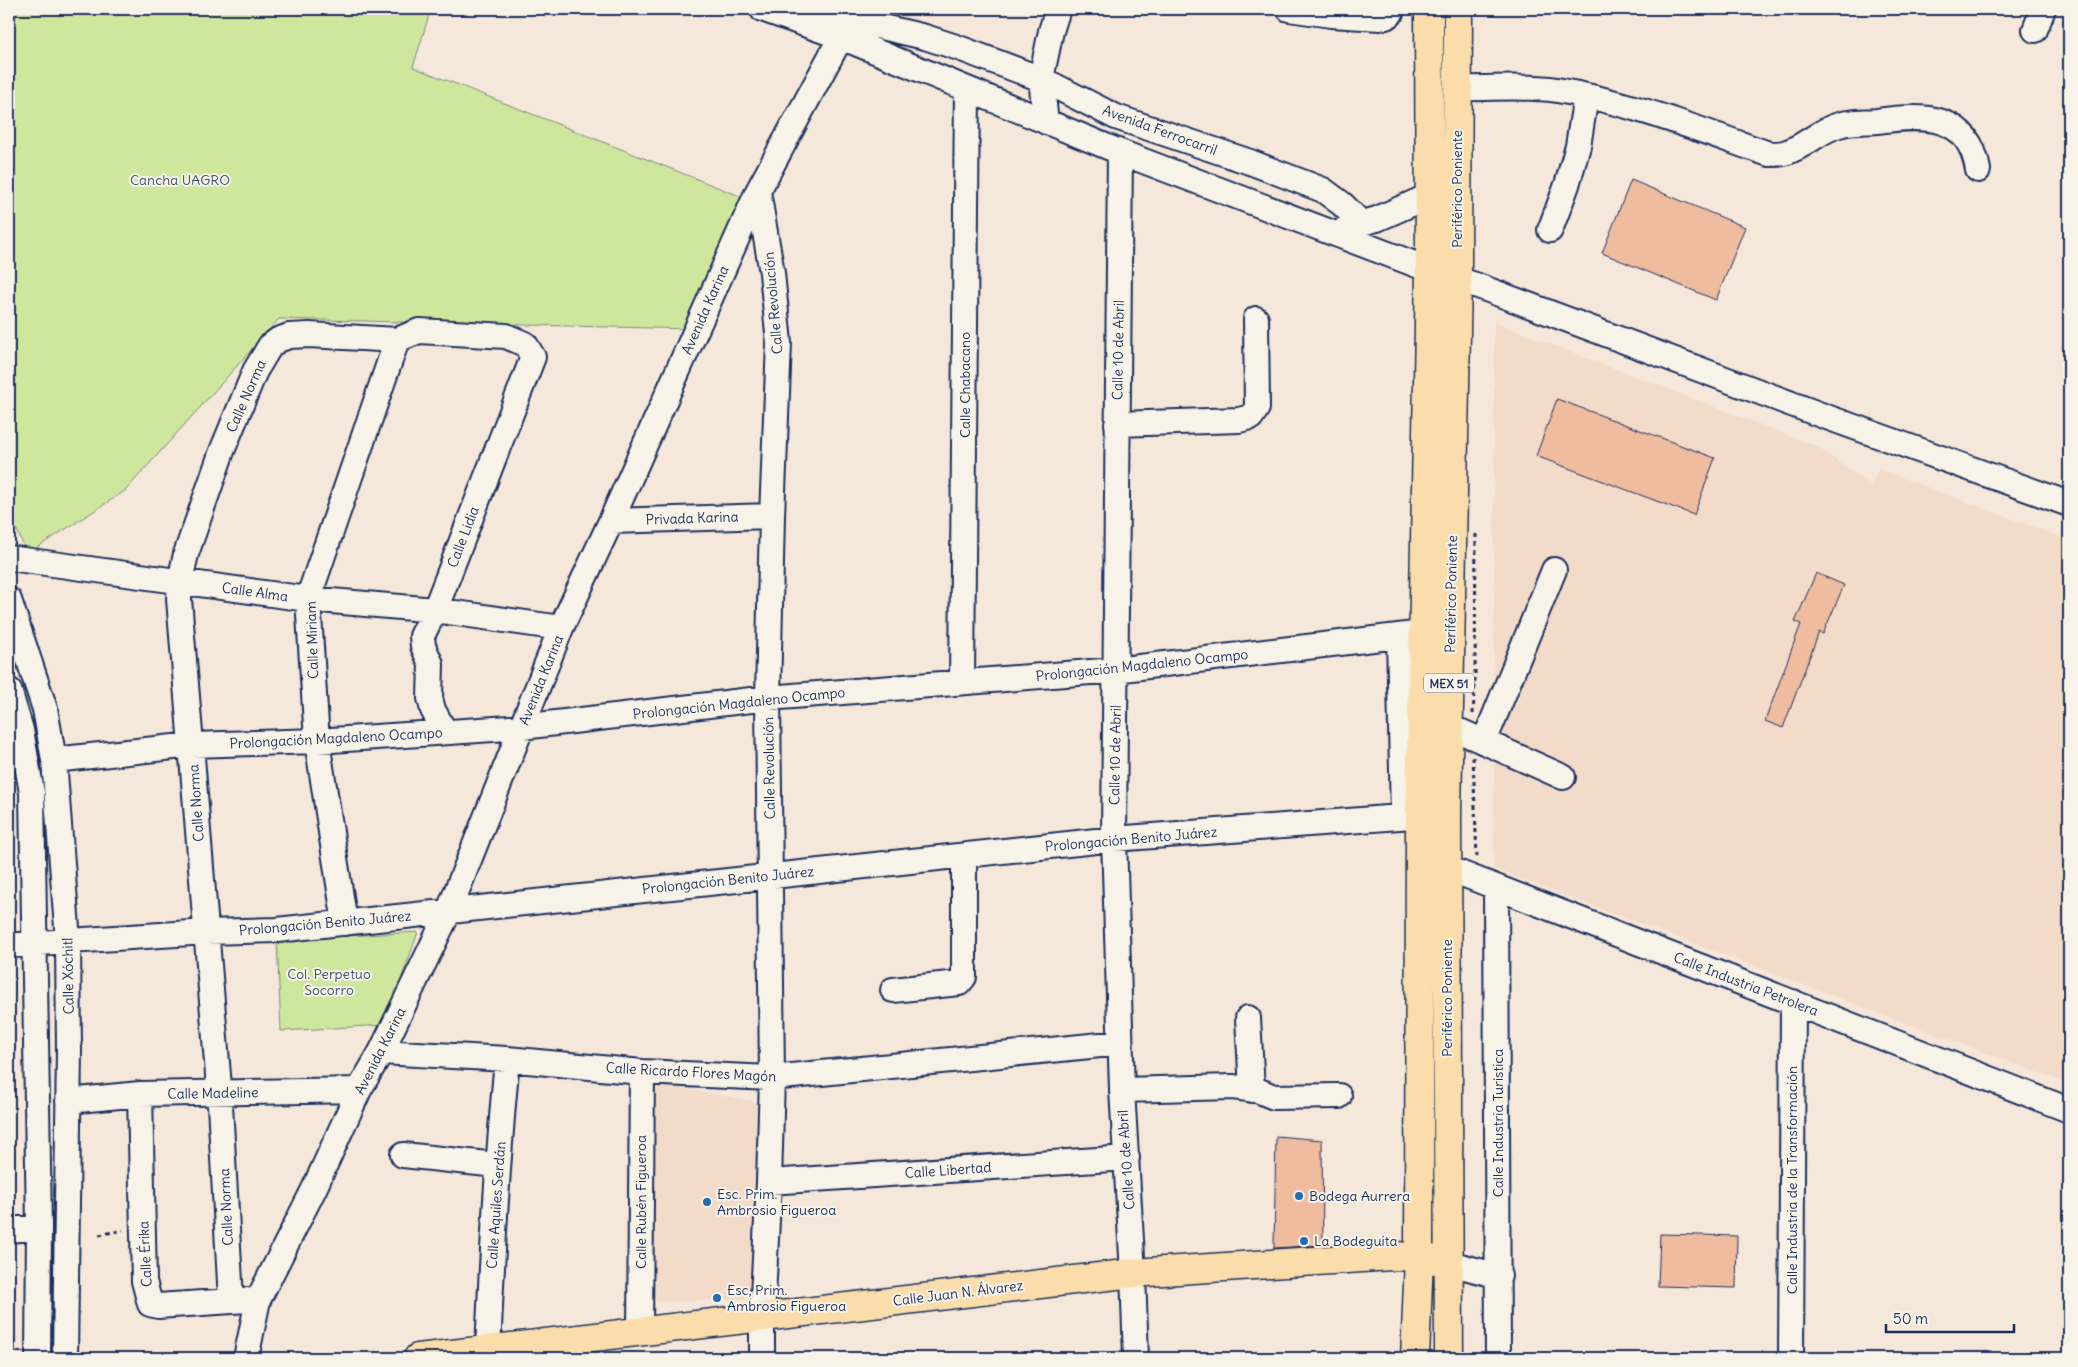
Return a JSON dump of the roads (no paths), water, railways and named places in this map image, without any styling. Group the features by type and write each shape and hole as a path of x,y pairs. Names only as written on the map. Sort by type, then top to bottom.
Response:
{"main road":[{"name":"Periférico Poniente","path":"1429,9 1430,270 1411,635 1456,733"},
{"name":"Periférico Poniente","path":"1449,1358 1447,814 1456,733 1458,9"},
{"name":"Periférico Poniente","path":"1416,1358 1419,1257 1420,864 1411,815 1456,733"},
{"name":"Calle Juan N. Álvarez","path":"418,1358 1133,1273 1392,1256 1419,1257 1448,1263"}],"street":[{"path":"762,9 853,22 913,67 1120,152 1430,270 2069,504"},
{"name":"Avenida Ferrocarril","path":"826,9 853,22 925,36 1041,79 1116,117 1250,162 1323,190 1342,204 1362,224"},
{"path":"1046,122 1041,79 1051,31 1058,9"},
{"path":"1290,9 1331,15 1380,18 1391,13 1392,9"},
{"name":"Avenida Karina","path":"246,1358 258,1300 314,1189 359,1090 381,1052 448,912 561,628 612,521 758,191 853,22"},
{"path":"1458,88 1540,88 1586,96 1650,112 1769,154 1785,153 1839,125 1891,119 1934,119 1955,127 1970,143 1976,154 1978,170"},
{"name":"Calle Chabacano","path":"962,682 967,89"},
{"path":"1550,230 1567,185 1578,146 1586,96"},
{"name":"Calle 10 de Abril","path":"1120,152 1114,839 1120,1043 1136,1358"},
{"name":"Calle Revolución","path":"758,191 772,273 779,343 772,516 768,698 772,1078 762,1358"},
{"path":"1323,229 1362,224 1429,196"},
{"path":"1117,424 1239,420 1251,416 1257,408 1256,319"},
{"name":"Calle Lidia","path":"397,340 419,331 506,336 525,344 533,357 435,610 422,636 423,646 431,664 430,698 445,732"},
{"name":"Calle Norma","path":"231,1300 219,1093 179,599 180,581 186,554 222,451 255,371 270,346 289,336 397,340"},
{"name":"Calle Miriam","path":"345,923 317,741 308,599 397,340"},
{"name":"Privada Karina","path":"612,521 772,516"},
{"name":"Calle Alma","path":"9,558 308,599 435,610 561,628"},
{"path":"1554,570 1456,733 1563,777"},
{"name":"Calle Xóchitl","path":"9,600 44,709 54,760 68,941 65,1358"},
{"path":"1411,635 1411,815"},
{"name":"Prolongación Magdaleno Ocampo","path":"54,760 192,745 317,741 522,727 768,698 1115,670 1411,635"},
{"path":"9,690 15,731 31,783 35,943 38,1358"},
{"name":"Prolongación Benito Juárez","path":"9,945 206,932 277,930 1114,839 1411,815 1447,814"},
{"path":"893,990 959,983 964,977 964,856"},
{"name":"Calle Industria Petrolera","path":"1420,864 1447,868 2069,1110"},
{"name":"Calle Industria Turística","path":"1487,884 1499,1276 1498,1358"},
{"name":"Calle Industria de la Transformación","path":"1790,1358 1793,1002"},
{"path":"1248,1018 1252,1090"},
{"name":"Calle Ricardo Flores Magón","path":"381,1052 507,1059 642,1072 772,1078 1120,1043"},
{"name":"Calle Aquiles Serdán","path":"488,1351 492,1253 497,1207 497,1165 507,1059"},
{"name":"Calle Rubén Figueroa","path":"640,1332 642,1072"},
{"path":"1122,1090 1232,1087 1252,1090 1274,1097 1339,1096"},
{"name":"Calle Madeline","path":"68,1101 140,1094 359,1090"},
{"name":"Calle Érika","path":"140,1094 144,1281 150,1304 158,1306 231,1300 258,1300"},
{"path":"403,1155 497,1165"},
{"name":"Calle Libertad","path":"769,1182 1127,1158"},
{"path":"9,1230 38,1227"},
{"name":"Calle Juan N. Álvarez","path":"1448,1263 1499,1276"}],"place":[{"name":"Bodega Aurrera","path":"1299,1196"},
{"name":"Esc. Prim. Ambrosio Figueroa","path":"707,1202"},
{"name":"La Bodeguita","path":"1304,1241"},
{"name":"Esc, Prim. Ambrosio Figueroa","path":"717,1298"}],"park label":[{"name":"Cancha UAGRO","path":"180,180"},
{"name":"Col. Perpetuo Socorro","path":"329,982"}]}
